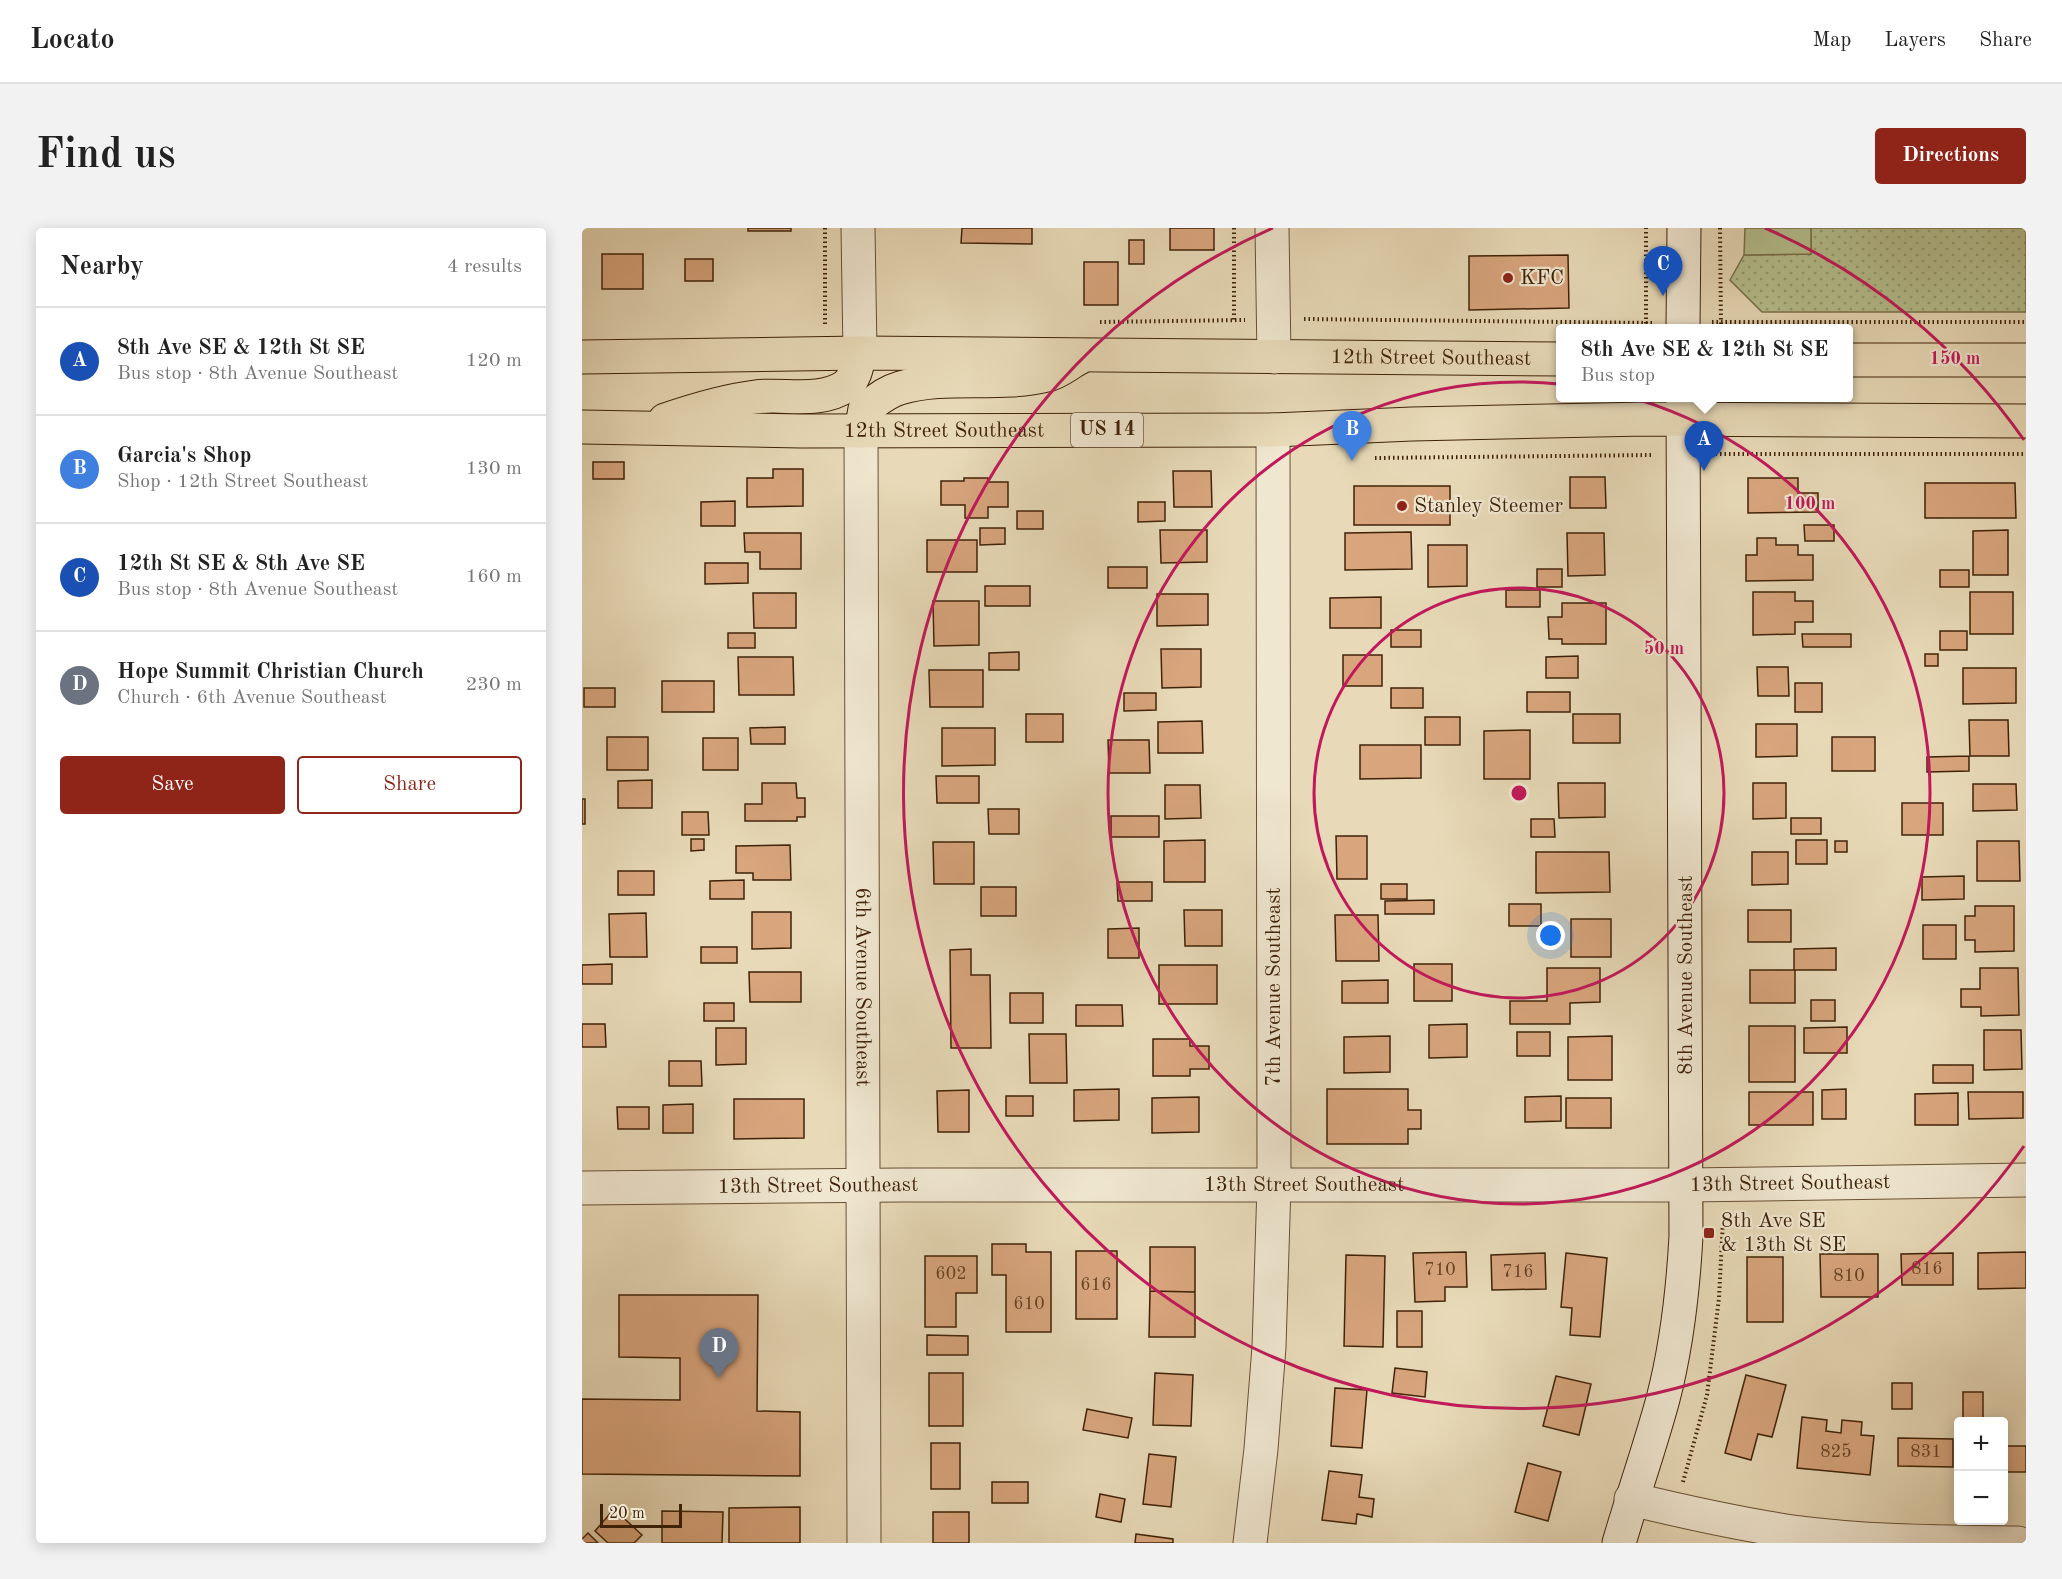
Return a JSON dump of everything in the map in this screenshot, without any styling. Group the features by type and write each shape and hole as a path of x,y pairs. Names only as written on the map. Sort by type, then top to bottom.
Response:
{"main road":[{"name":"12th Street Southeast","path":"582,357 860,352 1556,359"},
{"path":"639,428 706,406 756,397 809,397 827,394 846,385 854,376 860,352"},
{"path":"861,430 865,409 881,396 900,388 926,383 1018,380 1050,375 1086,354"},
{"path":"1853,360 2026,360"},
{"name":"12th Street Southeast","path":"582,427 1273,430 1436,424 1683,409 2026,421"}],"street":[{"path":"858,228 860,352"},
{"path":"1272,228 1274,357"},
{"path":"1683,324 1684,228"},
{"name":"8th Avenue Southeast","path":"1619,1543 1663,1398 1674,1352 1682,1294 1686,1236 1683,409"},
{"name":"6th Avenue Southeast","path":"861,430 864,1543"},
{"name":"7th Avenue Southeast","path":"1250,1543 1261,1449 1268,1358 1274,1185 1273,430"},
{"name":"13th Street Southeast","path":"582,1188 863,1185 1687,1185 2026,1180"},
{"path":"1631,1499 1719,1520 1795,1532 1935,1543 2018,1543"}],"path":[{"path":"825,228 825,327"},
{"path":"1234,228 1234,321"},
{"path":"1646,228 1646,324"},
{"path":"1720,228 1721,322 2026,322"},
{"path":"1303,319 1556,324"},
{"path":"1726,454 2026,454"},
{"path":"1366,459 1646,455"},
{"path":"1685,1477 1707,1395 1719,1298 1723,1220"}],"green space":[{"path":"1745,228 1811,228 1811,254 1744,255"},
{"path":"1811,228 2026,228 2026,312 1762,312 1730,280 1744,255 1811,254"}],"building":[{"path":"748,228 791,228 791,231 748,231"},
{"path":"962,228 1032,228 1032,244 961,243"},
{"path":"1170,228 1214,228 1214,250 1170,250"},
{"path":"1129,240 1144,240 1144,264 1129,264"},
{"path":"602,254 643,254 643,289 602,289"},
{"path":"1568,255 1569,308 1469,310 1469,256"},
{"path":"685,259 713,259 713,281 685,281"},
{"path":"1084,262 1118,262 1118,305 1084,305"},
{"path":"593,462 624,462 624,479 593,479"},
{"path":"773,469 803,469 803,506 747,507 747,478 773,478"},
{"path":"1173,471 1211,471 1212,507 1174,507"},
{"path":"1570,477 1605,477 1606,508 1570,508"},
{"path":"964,478 988,478 988,482 1008,482 1008,507 988,507 988,518 965,518 965,505 941,505 941,481 964,481"},
{"path":"1748,478 1798,478 1798,493 1818,493 1818,512 1748,513"},
{"path":"1925,483 2015,483 2016,518 1925,518"},
{"name":"Stanley Steemer","path":"1354,486 1450,486 1450,525 1354,525"},
{"path":"735,501 735,526 701,526 701,502"},
{"path":"1138,502 1165,502 1165,521 1138,522"},
{"path":"1017,511 1043,511 1043,529 1017,529"},
{"path":"1804,525 1834,525 1834,541 1805,541"},
{"path":"980,528 1005,528 1005,544 980,545"},
{"path":"1160,530 1207,530 1207,562 1161,563"},
{"path":"2008,530 2008,575 1973,575 1973,531"},
{"path":"1411,532 1412,569 1345,570 1345,533"},
{"path":"744,533 801,533 801,569 760,569 760,552 745,552"},
{"path":"1567,533 1604,533 1605,575 1568,576"},
{"path":"1757,538 1776,538 1776,545 1798,545 1798,555 1813,555 1813,580 1746,581 1746,555 1757,555"},
{"path":"927,540 977,540 977,572 927,572"},
{"path":"1428,545 1467,545 1467,586 1428,587"},
{"path":"705,563 748,563 748,583 705,584"},
{"path":"1108,567 1147,567 1147,588 1108,588"},
{"path":"1537,569 1562,569 1562,587 1537,587"},
{"path":"1940,570 1969,570 1969,587 1940,587"},
{"path":"985,586 1030,586 1030,606 985,606"},
{"path":"1506,590 1540,590 1540,607 1506,607"},
{"path":"1753,592 1795,592 1795,601 1813,601 1813,622 1795,622 1795,634 1753,635"},
{"path":"1970,592 2013,592 2013,634 1970,634"},
{"path":"753,593 796,593 796,628 754,628"},
{"path":"1157,594 1208,594 1208,625 1157,626"},
{"path":"1381,597 1381,628 1330,628 1330,598"},
{"path":"933,601 979,601 979,645 934,646"},
{"path":"1562,603 1606,603 1606,644 1562,644 1562,639 1549,639 1548,617 1562,617"},
{"path":"1391,630 1421,630 1421,647 1391,647"},
{"path":"1940,631 1967,631 1967,650 1940,650"},
{"path":"728,633 755,633 755,648 728,648"},
{"path":"1802,634 1851,634 1851,647 1803,647"},
{"path":"1161,649 1201,649 1201,687 1162,688"},
{"path":"1019,652 1019,670 989,670 989,653"},
{"path":"1925,654 1938,654 1938,666 1925,666"},
{"path":"1343,655 1382,655 1382,686 1343,686"},
{"path":"1578,656 1578,678 1546,678 1546,657"},
{"path":"738,657 793,657 794,695 739,695"},
{"path":"1757,667 1788,667 1789,696 1758,696"},
{"path":"1963,668 2016,668 2016,703 1963,704"},
{"path":"929,670 983,670 983,707 930,707"},
{"path":"662,681 714,681 714,712 662,712"},
{"path":"1795,683 1822,683 1822,712 1795,712"},
{"path":"584,688 615,688 615,707 584,707"},
{"path":"1391,688 1423,688 1423,708 1391,708"},
{"path":"1527,692 1570,692 1570,712 1527,712"},
{"path":"1124,693 1156,693 1156,710 1124,711"},
{"path":"1026,714 1063,714 1063,742 1026,742"},
{"path":"1573,714 1620,714 1620,743 1573,743"},
{"path":"1425,717 1460,717 1460,745 1425,745"},
{"path":"1969,720 2008,720 2009,756 1970,756"},
{"path":"1202,721 1203,753 1158,753 1158,722"},
{"path":"1756,724 1797,724 1797,756 1756,757"},
{"path":"785,727 785,744 751,744 750,728"},
{"path":"942,728 995,728 995,765 942,766"},
{"path":"1530,730 1530,779 1484,779 1484,731"},
{"path":"607,737 648,737 648,770 607,770"},
{"path":"1832,737 1875,737 1875,771 1832,771"},
{"path":"703,738 738,738 738,770 703,770"},
{"path":"1108,740 1149,740 1150,773 1109,773"},
{"path":"1360,745 1421,745 1421,778 1360,779"},
{"path":"1969,756 1969,771 1927,772 1927,757"},
{"path":"936,776 979,776 979,803 937,803"},
{"path":"652,780 652,808 618,808 618,781"},
{"path":"762,783 796,783 797,798 805,798 805,817 797,817 797,821 745,821 745,804 762,804"},
{"path":"1558,783 1605,783 1605,817 1559,818"},
{"path":"1753,783 1786,783 1786,818 1753,819"},
{"path":"1973,784 2016,784 2017,810 1973,811"},
{"path":"1165,785 1200,785 1201,818 1165,819"},
{"path":"582,799 585,799 585,824 582,824"},
{"path":"1902,803 1943,803 1943,835 1902,835"},
{"path":"988,809 1019,809 1019,834 989,834"},
{"path":"682,812 708,812 709,835 682,835"},
{"path":"1111,816 1159,816 1159,837 1111,837"},
{"path":"1791,818 1821,818 1821,834 1791,834"},
{"path":"1531,819 1554,819 1555,837 1531,837"},
{"path":"1336,836 1367,836 1367,879 1337,879"},
{"path":"691,839 704,839 704,850 691,851"},
{"path":"1205,840 1205,882 1164,882 1164,841"},
{"path":"1796,840 1827,840 1827,864 1796,864"},
{"path":"1835,841 1847,841 1847,852 1835,852"},
{"path":"1977,841 2019,841 2020,881 1977,881"},
{"path":"933,842 974,842 974,884 934,884"},
{"path":"790,845 791,880 753,880 753,873 736,873 736,846"},
{"path":"1536,852 1609,852 1610,892 1536,893"},
{"path":"1752,852 1788,852 1788,884 1752,885"},
{"path":"618,871 654,871 654,895 618,895"},
{"path":"1964,876 1964,899 1922,900 1922,877"},
{"path":"744,880 744,899 710,899 710,881"},
{"path":"1117,882 1152,882 1152,901 1118,901"},
{"path":"1381,884 1407,884 1407,899 1381,899"},
{"path":"981,887 1016,887 1016,916 981,916"},
{"path":"1434,900 1434,914 1385,914 1385,901"},
{"path":"1509,904 1541,904 1541,926 1509,926"},
{"path":"1975,906 2014,906 2014,951 1975,952 1975,940 1965,940 1965,916 1975,916"},
{"path":"1184,910 1222,910 1222,946 1185,946"},
{"path":"1748,910 1791,910 1791,942 1748,942"},
{"path":"752,912 791,912 791,948 752,949"},
{"path":"646,913 647,957 610,957 609,914"},
{"path":"1335,915 1378,915 1379,961 1336,961"},
{"path":"1571,919 1611,919 1611,957 1571,957"},
{"path":"1923,925 1956,925 1956,959 1923,959"},
{"path":"1139,928 1139,958 1108,958 1108,929"},
{"path":"701,947 737,947 737,963 701,963"},
{"path":"1836,948 1836,970 1794,970 1794,949"},
{"path":"971,949 971,975 990,975 991,1048 951,1048 950,950"},
{"path":"612,964 612,984 582,984 582,965"},
{"path":"1414,964 1452,964 1452,1001 1414,1001"},
{"path":"1159,965 1217,965 1217,1004 1159,1004"},
{"path":"1547,968 1600,968 1600,1002 1570,1003 1570,1024 1510,1024 1510,1001 1547,1001"},
{"path":"1980,968 2018,968 2019,1015 1981,1016 1981,1007 1961,1007 1961,989 1980,989"},
{"path":"1750,970 1795,970 1795,1003 1750,1003"},
{"path":"749,972 801,972 801,1002 750,1002"},
{"path":"1388,980 1388,1003 1342,1003 1342,981"},
{"path":"1010,993 1043,993 1043,1023 1010,1023"},
{"path":"1811,1000 1835,1000 1835,1021 1811,1021"},
{"path":"704,1003 734,1003 734,1021 704,1021"},
{"path":"1076,1005 1122,1005 1123,1026 1076,1026"},
{"path":"582,1024 605,1024 606,1047 582,1047"},
{"path":"1467,1024 1467,1057 1429,1058 1429,1025"},
{"path":"1749,1026 1795,1026 1795,1082 1749,1082"},
{"path":"1847,1027 1847,1053 1804,1053 1804,1028"},
{"path":"716,1028 746,1028 746,1064 716,1065"},
{"path":"1984,1030 2021,1030 2022,1069 1984,1070"},
{"path":"1517,1032 1550,1032 1550,1056 1517,1056"},
{"path":"1029,1034 1066,1034 1067,1083 1030,1083"},
{"path":"1390,1036 1390,1072 1344,1073 1344,1037"},
{"path":"1612,1036 1612,1080 1568,1080 1568,1037"},
{"path":"1153,1039 1190,1039 1190,1046 1209,1046 1209,1069 1190,1069 1190,1076 1153,1076"},
{"path":"669,1061 701,1061 702,1086 669,1086"},
{"path":"1933,1065 1973,1065 1973,1083 1933,1083"},
{"path":"1119,1089 1119,1120 1074,1121 1074,1090"},
{"path":"1327,1089 1408,1089 1408,1110 1421,1110 1421,1129 1408,1129 1408,1144 1327,1144"},
{"path":"1846,1089 1846,1119 1822,1119 1822,1090"},
{"path":"969,1090 969,1132 938,1132 937,1091"},
{"path":"1749,1092 1813,1092 1813,1125 1749,1125"},
{"path":"1968,1092 2023,1092 2023,1118 1969,1119"},
{"path":"1958,1093 1958,1125 1915,1125 1915,1094"},
{"path":"1006,1096 1033,1096 1033,1116 1006,1116"},
{"path":"1561,1096 1561,1121 1525,1122 1525,1097"},
{"path":"1199,1097 1199,1132 1152,1133 1152,1098"},
{"path":"1566,1098 1611,1098 1611,1128 1566,1128"},
{"path":"734,1099 804,1099 804,1138 734,1139"},
{"path":"693,1104 693,1133 663,1133 663,1105"},
{"path":"617,1107 649,1107 649,1129 618,1129"},
{"path":"992,1244 1026,1244 1026,1252 1051,1252 1051,1332 1006,1332 1006,1275 992,1275"},
{"path":"1150,1247 1195,1247 1195,1292 1150,1291"},
{"path":"1076,1251 1117,1251 1117,1319 1076,1319"},
{"path":"1466,1252 1467,1287 1445,1287 1445,1301 1415,1302 1413,1253"},
{"path":"2026,1252 2026,1288 1978,1289 1978,1253"},
{"path":"1545,1253 1546,1289 1492,1290 1491,1255"},
{"path":"1566,1253 1607,1258 1600,1337 1570,1335 1572,1308 1561,1307"},
{"path":"1953,1253 1953,1285 1902,1285 1901,1254"},
{"path":"1820,1254 1878,1254 1878,1297 1821,1297"},
{"path":"1346,1255 1385,1256 1383,1347 1344,1346"},
{"path":"925,1256 977,1256 977,1293 956,1293 956,1327 925,1327"},
{"path":"1747,1257 1783,1257 1783,1322 1747,1322"},
{"path":"1150,1291 1195,1292 1195,1337 1149,1337"},
{"path":"619,1295 758,1295 757,1411 800,1412 800,1476 582,1474 582,1399 680,1400 680,1358 619,1357"},
{"path":"1397,1311 1422,1311 1422,1347 1397,1347"},
{"path":"927,1335 968,1336 968,1355 927,1355"},
{"path":"1395,1368 1427,1372 1425,1397 1392,1393"},
{"path":"929,1373 963,1373 963,1426 929,1426"},
{"path":"1155,1373 1193,1375 1191,1426 1153,1425"},
{"path":"1746,1375 1786,1385 1772,1437 1758,1434 1751,1460 1725,1453"},
{"path":"1556,1376 1591,1384 1579,1435 1543,1426"},
{"path":"1892,1383 1912,1383 1912,1409 1892,1409"},
{"path":"1335,1388 1367,1390 1362,1448 1331,1446"},
{"path":"1963,1392 1983,1392 1983,1417 1963,1417"},
{"path":"1087,1409 1132,1418 1128,1438 1083,1430"},
{"path":"1802,1417 1827,1420 1826,1431 1841,1433 1842,1420 1862,1422 1861,1435 1874,1436 1870,1475 1797,1468"},
{"path":"1898,1438 1953,1439 1953,1467 1898,1466"},
{"path":"931,1443 960,1443 960,1489 931,1489"},
{"path":"2008,1446 2026,1446 2026,1472 2008,1472"},
{"path":"1149,1454 1176,1457 1171,1507 1143,1504"},
{"path":"1528,1463 1561,1472 1548,1521 1515,1512"},
{"path":"1329,1471 1362,1475 1359,1497 1374,1499 1372,1517 1357,1514 1356,1524 1322,1520"},
{"path":"992,1482 1028,1482 1028,1503 992,1503"},
{"path":"1100,1494 1125,1499 1121,1522 1096,1517"},
{"path":"800,1507 800,1543 729,1543 729,1508"},
{"path":"614,1509 642,1535 634,1543 608,1543 595,1531"},
{"path":"662,1511 723,1512 722,1543 662,1543"},
{"path":"933,1512 969,1512 969,1543 933,1543"},
{"path":"588,1533 598,1543 582,1543 582,1539"},
{"path":"1136,1534 1173,1539 1173,1543 1135,1543"}],"place":[{"name":"KFC","path":"1508,278"},
{"name":"12th St SE & 8th Ave SE","path":"1663,296"},
{"name":"Garcia's Shop","path":"1352,461"},
{"name":"8th Ave SE & 12th St SE","path":"1704,471"},
{"name":"Stanley Steemer","path":"1402,506"},
{"name":"8th Ave SE & 13th St SE","path":"1709,1233"},
{"name":"Hope Summit Christian Church","path":"719,1378"}]}
